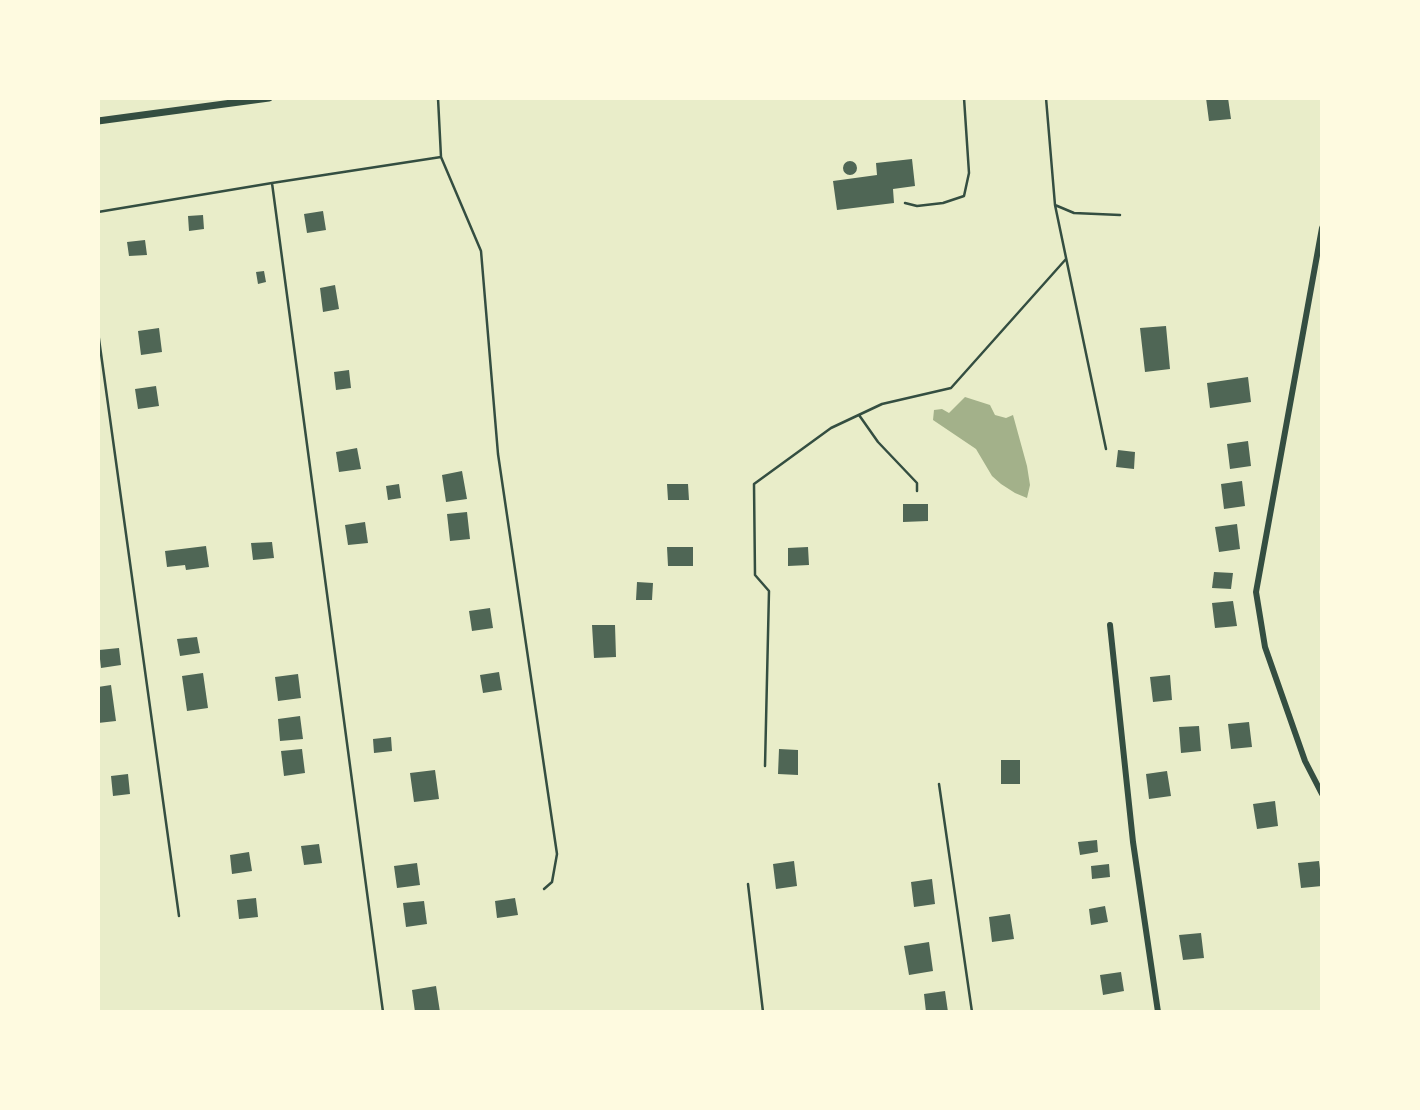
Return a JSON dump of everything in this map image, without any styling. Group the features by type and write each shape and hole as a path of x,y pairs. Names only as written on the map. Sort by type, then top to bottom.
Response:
{"street":[{"path":"98,121 269,98"},
{"path":"1322,228 1256,592 1265,647 1305,761 1322,794"},
{"path":"1110,625 1133,842 1158,1012"}],"lane":[{"path":"438,98 441,157 481,251 498,454 556,854 552,882 544,889"},
{"path":"905,203 917,206 943,203 964,196 969,173 964,98"},
{"path":"1046,98 1055,205 1106,449"},
{"path":"98,212 441,157"},
{"path":"272,183 383,1012"},
{"path":"1055,205 1074,213 1120,215"},
{"path":"765,766 769,591 755,575 754,484 831,428 882,404 951,387 1066,259"},
{"path":"98,332 179,916"},
{"path":"859,415 878,442 917,483 917,491"},
{"path":"939,784 971,1012"},
{"path":"748,884 763,1012"}],"shaded area":[{"path":"965,397 990,405 995,415 1006,418 1013,415 1027,466 1030,485 1027,498 1001,484 992,476 976,449 933,420 934,410 942,409 949,413"}],"building":[{"path":"1206,98 1228,98 1231,119 1209,121"},
{"path":"912,159 915,186 893,189 894,203 837,210 833,181 877,175 876,163"},
{"path":"850,161 855,163 855,173 850,175 845,173 843,168 845,163"},
{"path":"323,211 326,230 307,233 304,214"},
{"path":"203,215 204,229 189,231 188,216"},
{"path":"145,240 147,255 129,256 127,242"},
{"path":"264,271 266,282 258,284 256,272"},
{"path":"335,285 339,309 323,312 320,288"},
{"path":"1166,326 1170,369 1145,372 1140,328"},
{"path":"159,328 162,352 141,355 138,331"},
{"path":"349,370 351,388 336,390 334,372"},
{"path":"1248,377 1251,402 1210,408 1207,383"},
{"path":"156,386 159,406 138,409 135,389"},
{"path":"1248,441 1251,466 1230,469 1227,444"},
{"path":"357,448 361,469 339,472 336,452"},
{"path":"1118,450 1135,452 1134,469 1116,467"},
{"path":"462,471 467,499 446,502 442,475"},
{"path":"1242,481 1245,506 1224,509 1221,484"},
{"path":"399,484 401,498 388,500 386,486"},
{"path":"667,484 688,484 689,500 668,500"},
{"path":"903,504 928,504 928,521 903,522"},
{"path":"467,512 470,539 450,541 447,514"},
{"path":"365,522 368,543 348,545 345,525"},
{"path":"1237,524 1240,549 1219,552 1215,527"},
{"path":"272,542 274,558 253,560 251,543"},
{"path":"206,546 209,567 186,570 185,565 167,567 165,551"},
{"path":"667,547 693,547 693,566 668,566"},
{"path":"808,547 809,565 788,566 788,548"},
{"path":"1214,572 1233,573 1231,589 1212,588"},
{"path":"637,582 653,583 652,600 636,600"},
{"path":"1233,601 1237,626 1215,628 1212,603"},
{"path":"490,608 493,628 472,631 469,611"},
{"path":"592,625 615,625 616,657 594,658"},
{"path":"197,637 200,653 180,656 177,639"},
{"path":"119,648 121,665 101,668 99,650"},
{"path":"499,672 502,690 483,693 480,675"},
{"path":"203,673 208,708 187,711 182,676"},
{"path":"298,674 301,698 278,701 275,677"},
{"path":"1170,675 1172,700 1153,702 1150,677"},
{"path":"111,685 116,721 98,723 98,687"},
{"path":"300,716 303,739 280,741 278,719"},
{"path":"1249,722 1252,747 1231,749 1228,724"},
{"path":"1199,726 1201,751 1181,753 1179,727"},
{"path":"391,737 392,751 374,753 373,739"},
{"path":"302,749 305,773 284,776 281,751"},
{"path":"779,749 798,750 798,775 778,774"},
{"path":"1001,760 1020,760 1020,784 1001,784"},
{"path":"435,770 439,799 414,802 410,773"},
{"path":"1167,771 1171,796 1149,799 1146,774"},
{"path":"128,774 130,794 113,796 111,776"},
{"path":"1275,801 1278,826 1257,829 1253,804"},
{"path":"1097,840 1098,852 1080,855 1078,842"},
{"path":"319,844 322,863 304,865 301,846"},
{"path":"249,852 252,871 232,874 230,855"},
{"path":"794,861 797,886 776,889 773,864"},
{"path":"1319,861 1322,886 1301,888 1298,863"},
{"path":"417,863 420,885 397,888 394,866"},
{"path":"1109,864 1110,877 1092,879 1091,866"},
{"path":"932,879 935,904 914,907 911,882"},
{"path":"256,898 258,917 239,919 237,900"},
{"path":"515,898 518,915 497,918 495,901"},
{"path":"424,901 427,924 406,927 403,903"},
{"path":"1105,906 1108,922 1091,925 1089,909"},
{"path":"1010,914 1014,939 992,942 989,917"},
{"path":"1201,933 1204,958 1183,960 1179,935"},
{"path":"929,942 933,971 909,975 904,946"},
{"path":"1121,972 1124,991 1103,995 1100,975"},
{"path":"436,986 440,1012 415,1012 412,990"},
{"path":"945,991 948,1012 926,1012 924,994"}]}
